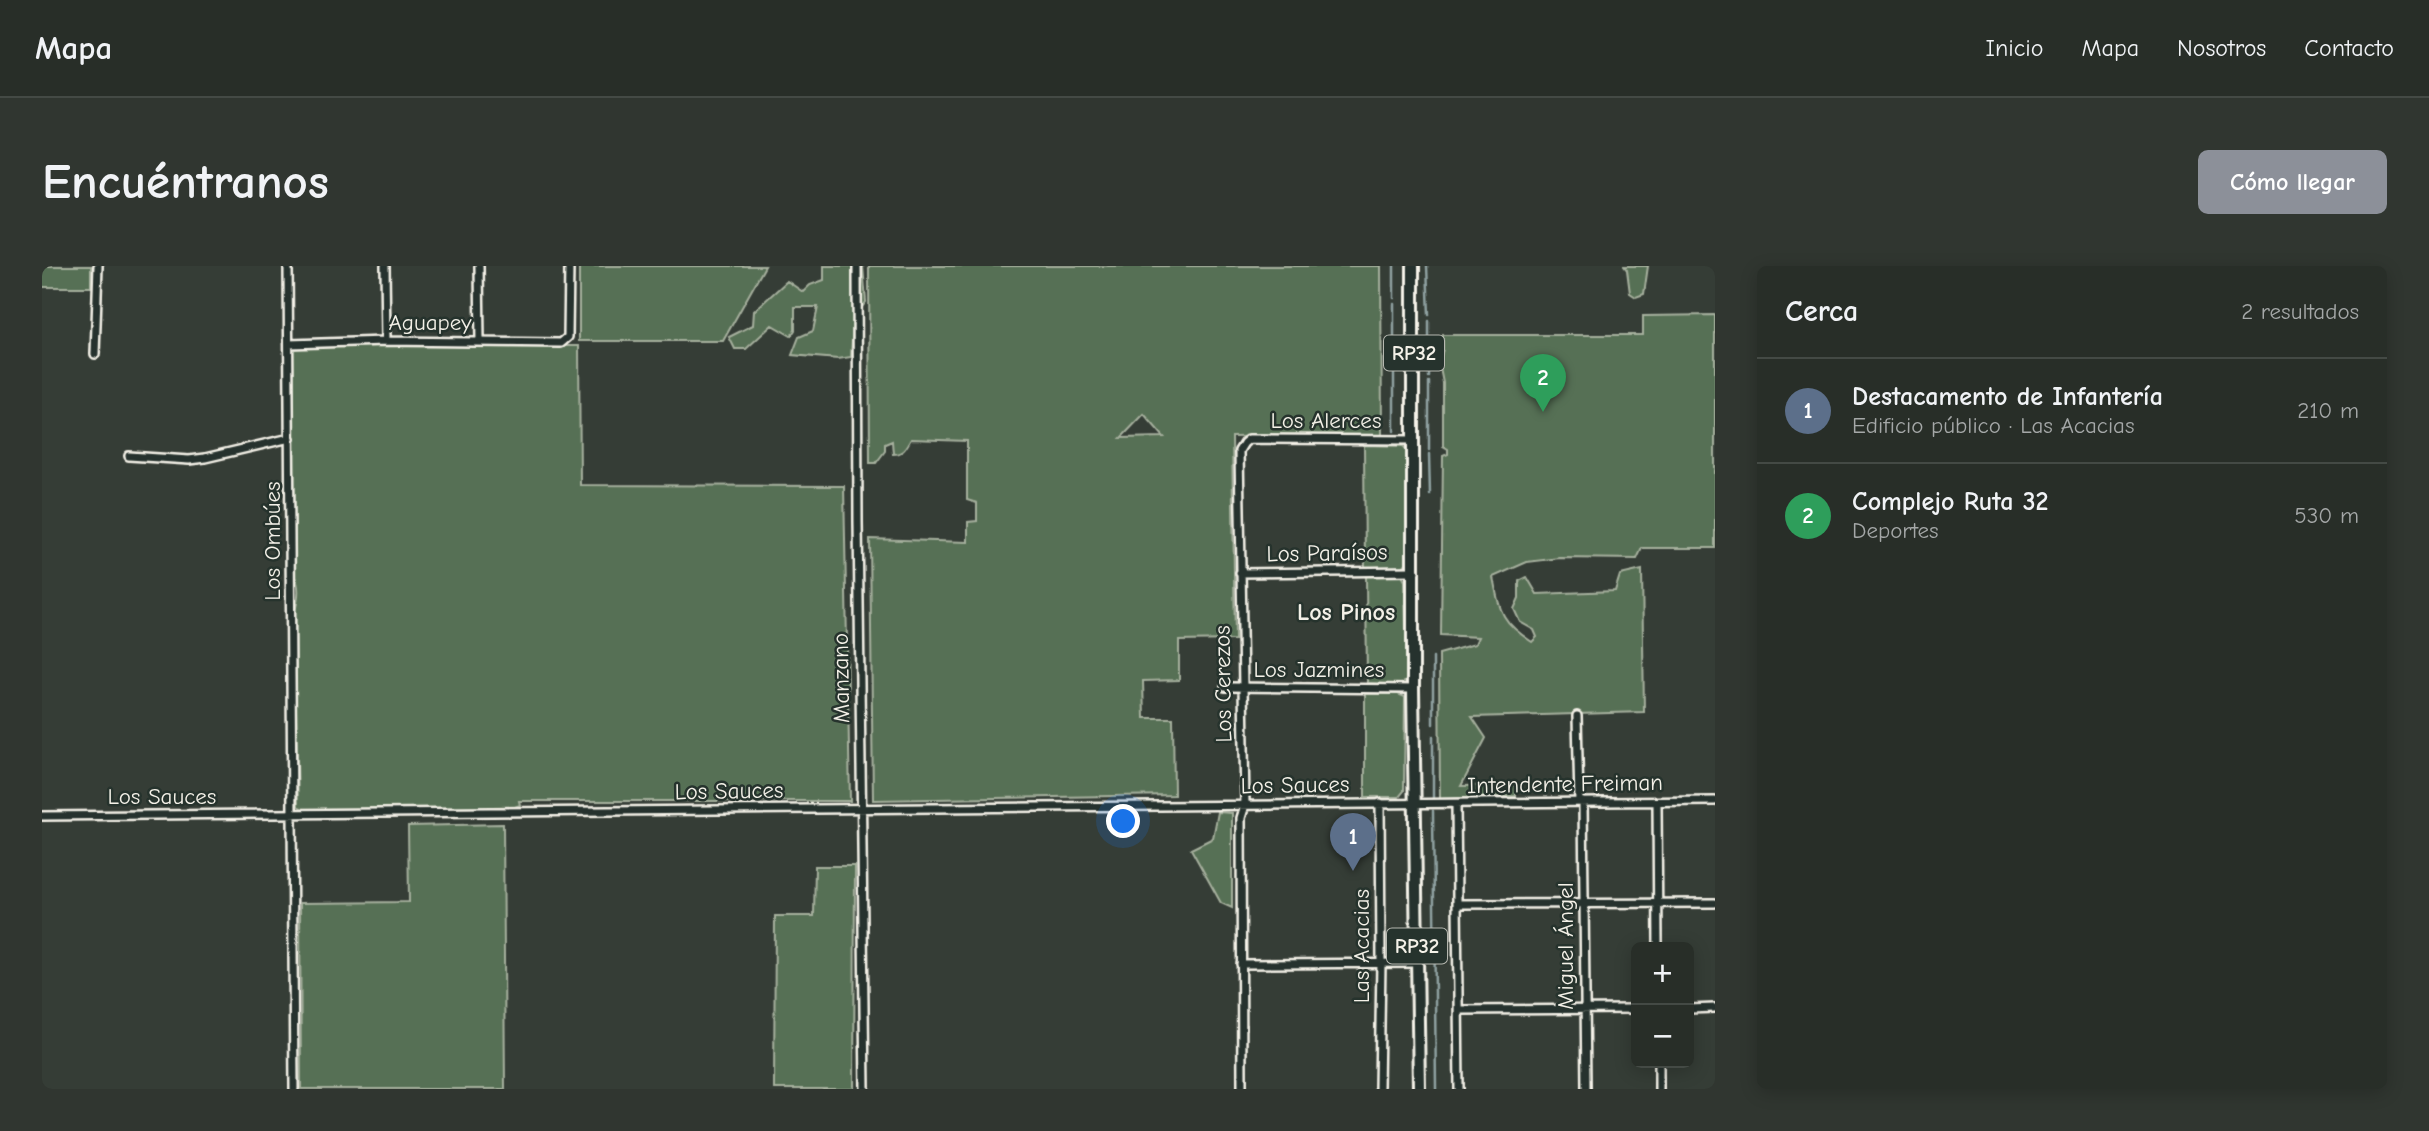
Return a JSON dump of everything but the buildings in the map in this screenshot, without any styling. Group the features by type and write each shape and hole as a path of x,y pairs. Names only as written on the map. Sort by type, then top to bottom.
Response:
{"main road":[{"name":"RP32","path":"1413,266 1413,689 1419,1089"}],"street":[{"path":"95,354 98,266"},
{"name":"Los Ombúes","path":"288,266 294,1089"},
{"path":"385,266 386,341"},
{"path":"479,266 480,342"},
{"name":"Aguapey","path":"289,344 386,341 561,343 568,337 569,266"},
{"name":"Manzano","path":"857,266 865,1089"},
{"path":"129,456 189,460 290,438"},
{"name":"Los Alerces","path":"1241,447 1250,439 1414,440"},
{"name":"Los Cerezos","path":"1241,447 1238,457 1245,805 1241,818 1242,1089"},
{"name":"Los Paraísos","path":"1240,573 1415,571"},
{"name":"Los Jazmines","path":"1224,688 1413,689"},
{"name":"Miguel Ángel","path":"1577,716 1584,904 1586,1089"},
{"name":"Intendente Freiman","path":"1415,803 1456,805 1715,801"},
{"path":"1657,802 1658,942"},
{"name":"Las Acacias","path":"1379,1089 1380,803"},
{"name":"Los Sauces","path":"42,816 1415,803"},
{"path":"1456,805 1459,1089"},
{"path":"1458,904 1715,903"},
{"path":"1241,964 1418,963"},
{"path":"1459,1010 1631,1009"},
{"path":"1694,1009 1715,1009"},
{"path":"1659,1068 1659,1089"}],"green space":[{"path":"42,266 91,266 91,287 42,287"},
{"path":"579,266 765,266 723,341 579,341"},
{"path":"824,266 863,266 866,302 853,319 851,357 838,359 792,355 799,337 813,331 818,307 795,307 795,330 791,336 772,325 746,349 735,349 729,337 753,325 754,311 787,281 803,292 810,285 824,280"},
{"path":"869,266 1381,266 1382,435 1232,437 1235,640 1179,641 1179,680 1143,681 1144,718 1173,718 1174,795 873,800 870,539 968,542 968,522 977,521 977,503 967,500 967,441 911,439 902,451 893,454 892,441 885,444 885,451 876,463 870,463","holes":["1144,414 1164,437 1121,438"]},
{"path":"1624,266 1648,266 1644,294 1636,297 1630,293"},
{"path":"1715,315 1715,548 1642,548 1637,559 1560,558 1527,562 1493,577 1498,599 1508,622 1532,642 1537,637 1534,630 1520,622 1514,609 1519,598 1519,581 1527,577 1537,594 1615,591 1620,575 1642,570 1644,712 1472,717 1486,738 1461,786 1516,785 1516,796 1440,799 1439,654 1475,644 1478,637 1441,635 1443,456 1448,454 1448,449 1443,446 1443,383 1439,363 1443,335 1643,335 1643,316"},
{"path":"293,346 579,346 580,485 844,486 850,801 519,801 520,805 507,810 307,811 298,806 294,614 298,590 295,577"},
{"path":"1364,445 1403,446 1407,450 1406,563 1403,567 1365,567"},
{"path":"1402,575 1405,581 1407,680 1400,685 1367,683 1366,576"},
{"path":"1365,694 1398,694 1405,697 1404,791 1399,797 1365,797"},
{"path":"1218,812 1232,813 1232,908 1221,903 1191,849 1213,838"},
{"path":"503,824 505,1089 301,1089 300,903 409,902 408,826"},
{"path":"815,866 855,866 854,1089 774,1089 775,916 814,916"}],"waterway":[{"path":"1394,266 1394,298"},
{"path":"1427,266 1429,315"},
{"path":"1394,304 1394,431"},
{"path":"1429,321 1429,377"},
{"path":"1429,382 1429,450"},
{"path":"1429,454 1430,495"},
{"path":"1433,657 1433,724"},
{"path":"1433,736 1433,799"},
{"path":"1433,811 1436,1089"}],"place":[{"name":"Complejo Ruta 32","path":"1543,412"},
{"name":"Destacamento de Infantería","path":"1353,871"}],"district":[{"name":"Los Pinos","path":"1346,612"}]}
